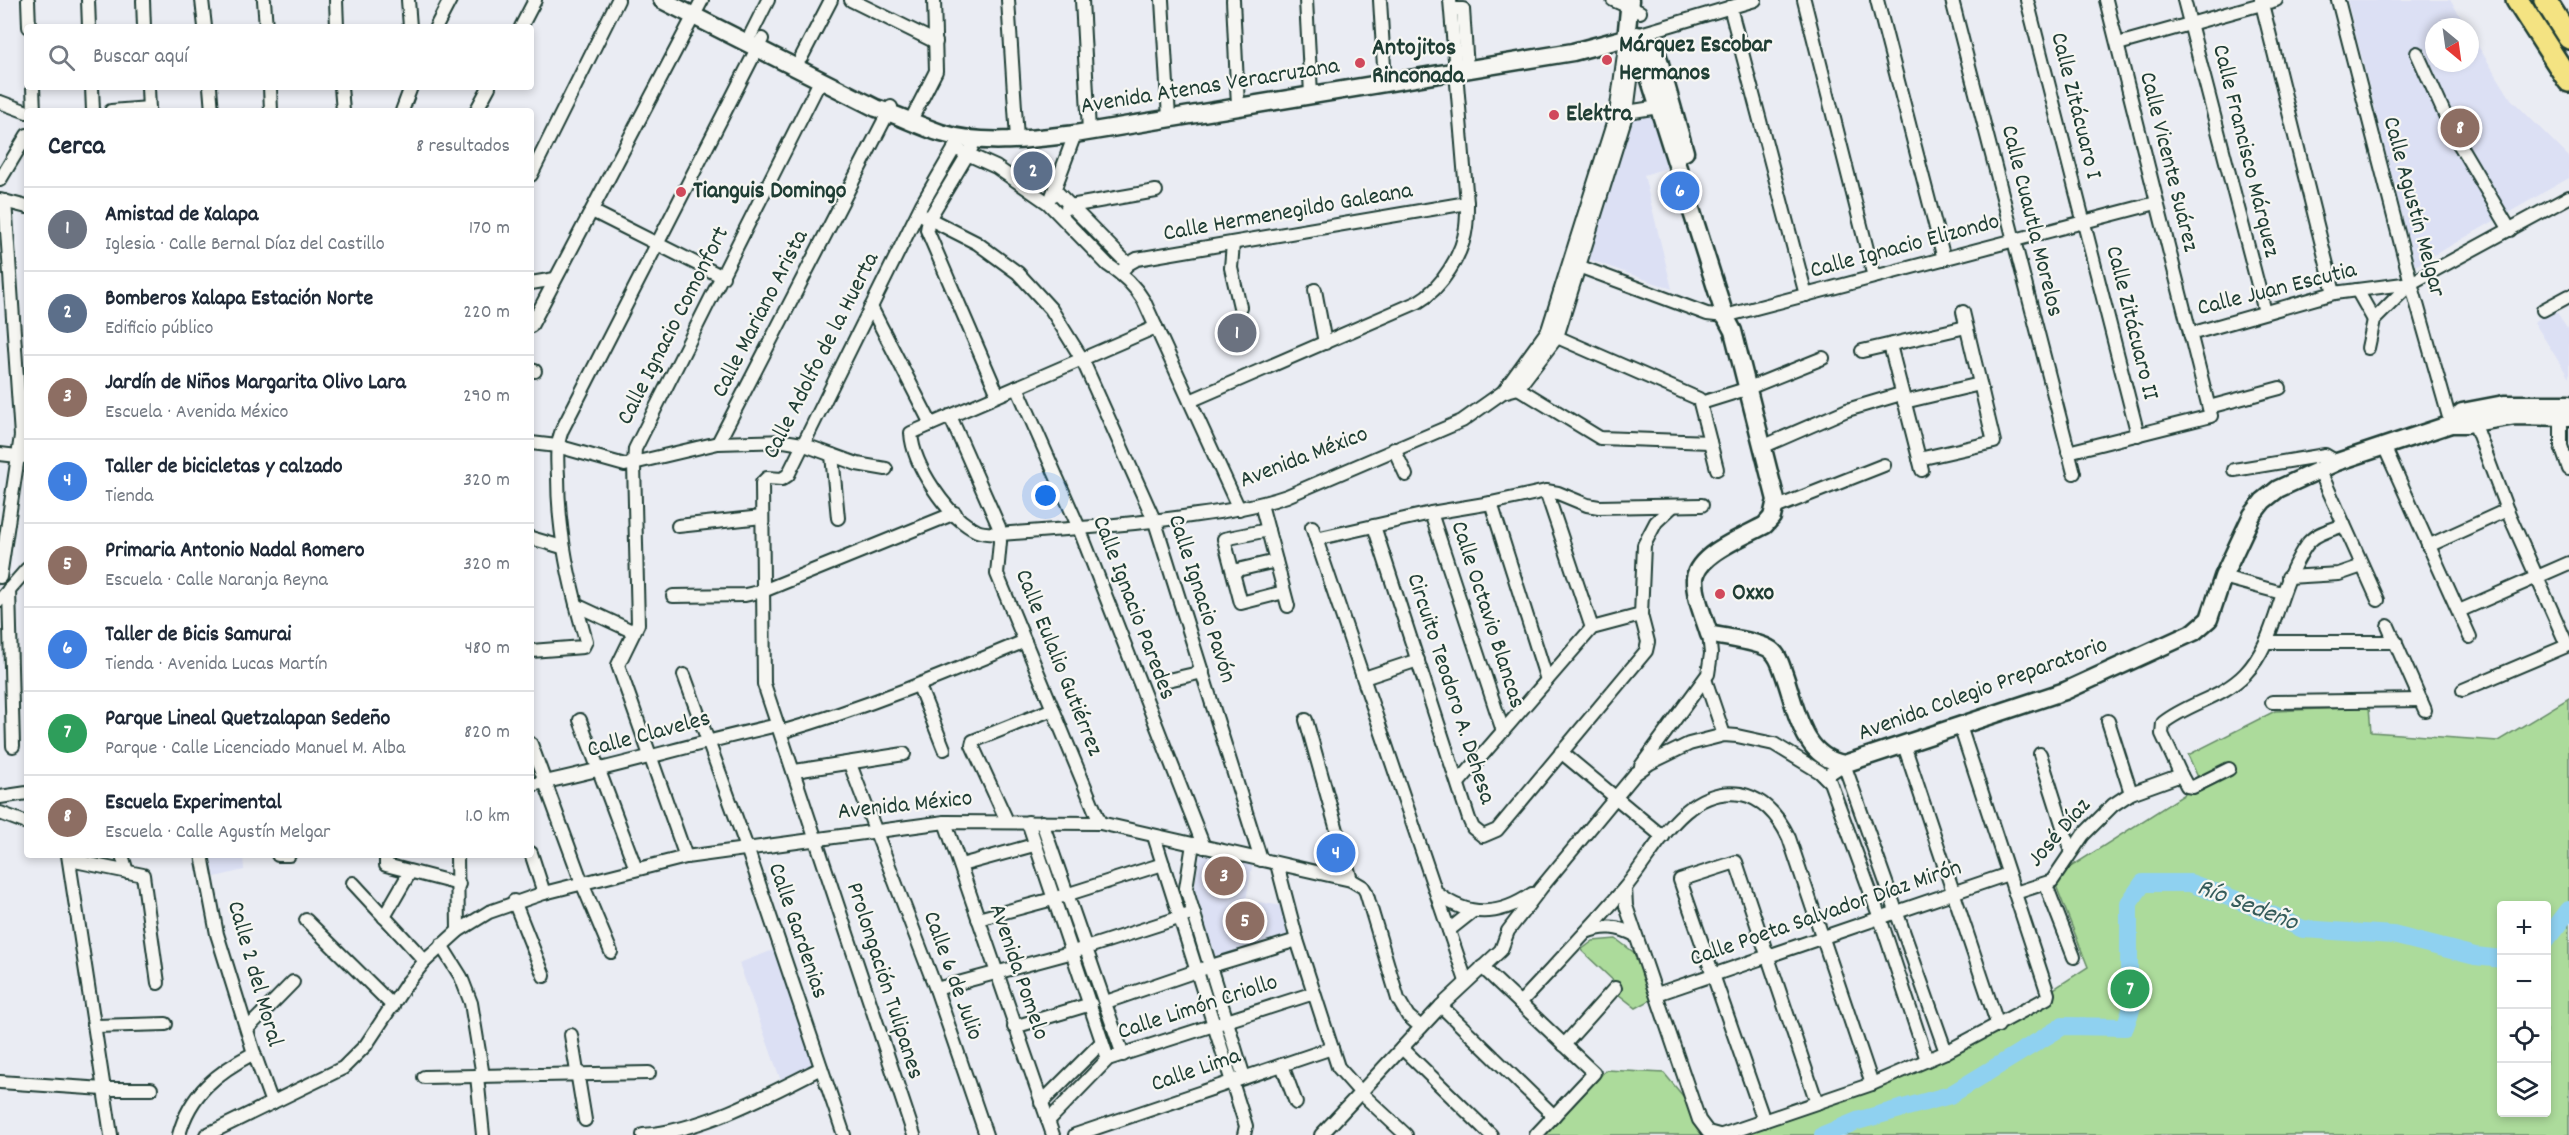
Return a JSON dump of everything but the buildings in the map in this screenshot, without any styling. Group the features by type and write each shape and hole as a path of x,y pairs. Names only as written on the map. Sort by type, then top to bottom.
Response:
{"highway":[{"path":"2517,0 2569,81"},
{"path":"2556,8 2569,38"}],"street":[{"path":"28,0 29,24"},
{"path":"88,0 89,24"},
{"path":"143,0 144,24"},
{"path":"202,0 205,24"},
{"path":"264,0 266,24"},
{"path":"336,0 337,24"},
{"path":"408,0 410,24"},
{"path":"438,24 450,0"},
{"path":"522,24 535,0"},
{"path":"534,169 618,0"},
{"name":"Avenida Atenas Veracruzana","path":"662,0 695,6 821,79 876,108 897,114"},
{"path":"534,651 586,645 562,547 558,512 557,446 562,430 757,41 768,0"},
{"path":"801,58 831,0"},
{"path":"851,0 936,42"},
{"name":"Calle Mariano Arista","path":"718,443 897,114 936,71 934,0"},
{"path":"1008,0 1017,139"},
{"path":"1048,203 1082,133 1082,0"},
{"path":"1162,0 1169,118"},
{"path":"1233,0 1238,106"},
{"path":"1306,0 1311,94"},
{"path":"1380,0 1385,83"},
{"path":"1613,0 1635,5"},
{"path":"1633,41 1755,0"},
{"path":"1804,0 1874,277"},
{"path":"1877,0 1944,259"},
{"name":"Calle Cuautla Morelos","path":"1952,0 2074,473"},
{"name":"Calle Zitácuaro I","path":"2027,0 2083,222"},
{"name":"Calle Vicente Suárez","path":"2106,0 2210,412"},
{"name":"Calle Francisco Márquez","path":"2184,0 2265,312"},
{"path":"2118,44 2261,2 2276,0"},
{"name":"Calle Agustín Melgar","path":"2338,0 2411,283 2451,423"},
{"path":"2261,2 2334,292"},
{"path":"1190,401 1428,296 1457,254 1464,239 1467,203 1462,69 1463,9 1450,5"},
{"name":"Avenida México","path":"1510,388 1548,330 1628,112 1635,5"},
{"path":"534,320 592,211 695,6"},
{"path":"1730,7 1806,295"},
{"name":"Avenida Atenas Veracruzana","path":"757,41 801,58 897,114 958,143 978,139 1017,139 1082,133 1633,41"},
{"path":"1325,1134 1441,1006 1501,950 1508,931 1635,774 1705,679 1711,662 1709,634 1695,577 1699,568 1712,554 1765,525 1775,508 1775,492 1746,389 1730,315 1665,106 1657,53 1633,41"},
{"name":"Avenida México","path":"931,424 911,433 912,447 926,479 955,513 976,530 1000,534 1155,522 1261,504 1287,496 1469,417 1510,388 1557,337 1633,41"},
{"path":"2417,53 2455,137 2510,230"},
{"name":"Calle Ignacio Comonfort","path":"686,857 618,664 638,624 635,449 821,79"},
{"path":"33,90 34,108"},
{"path":"92,90 93,108"},
{"path":"148,90 150,108"},
{"path":"210,90 212,108"},
{"path":"270,90 271,108"},
{"path":"341,90 343,108"},
{"path":"403,108 410,90"},
{"path":"478,108 487,90"},
{"path":"0,102 24,111"},
{"path":"1628,112 1665,106"},
{"name":"Calle Adolfo de la Huerta","path":"795,771 764,684 762,517 764,480 786,477 871,307 924,216 978,139"},
{"path":"0,180 24,140"},
{"path":"958,143 968,154 1008,175 1048,203 1108,266 1124,268"},
{"name":"Calle Adolfo de la Huerta","path":"924,216 958,143"},
{"path":"1055,190 1124,268 1136,288 1239,509"},
{"path":"1059,214 1070,206 1156,191"},
{"name":"Calle Juan Escutia","path":"2190,334 2334,292 2411,283 2569,197"},
{"path":"0,577 23,457 2,200 24,206"},
{"name":"Calle Hermenegildo Galeana","path":"1124,268 1137,260 1467,203"},
{"name":"Calle Ignacio Elizondo","path":"1730,315 2156,203"},
{"path":"592,211 723,277"},
{"path":"924,216 931,241 998,395"},
{"name":"Calle Ignacio Pavón","path":"924,216 977,243 1018,273 1051,309 1082,358 1155,522 1261,860"},
{"name":"Calle Zitácuaro II","path":"2083,222 2138,435"},
{"path":"1233,243 1231,268 1239,307"},
{"path":"1574,264 1707,314 1730,315"},
{"path":"534,282 555,279"},
{"path":"2368,348 2374,320 2411,283"},
{"path":"1315,290 1324,343"},
{"path":"2356,290 2374,320"},
{"path":"2543,310 2569,296"},
{"path":"871,307 931,424 1156,327"},
{"path":"1890,345 1920,465 1994,442 1963,312"},
{"path":"1862,351 1966,327"},
{"path":"1557,337 1695,396 1701,403 1717,469"},
{"path":"1701,403 1746,389 1823,358"},
{"path":"1762,447 1847,410 1980,384"},
{"name":"Calle Ignacio Paredes","path":"1017,387 1079,528 1198,846"},
{"path":"1510,388 1600,438 1710,442"},
{"path":"2068,452 2138,435 2280,388"},
{"path":"2451,423 2474,422 2514,409"},
{"path":"2451,423 2462,412 2514,409 2566,412 2561,446 2569,469"},
{"name":"Calle Eulalio Gutiérrez","path":"950,416 1000,534 997,574 1100,823"},
{"path":"2463,690 2568,645 2507,510 2474,422"},
{"name":"Avenida Colegio Preparatorio","path":"1826,776 1844,764 2065,692 2194,632 2210,619 2223,577 2252,515 2263,501 2278,489 2319,469 2451,423"},
{"path":"534,443 557,446 618,464 634,464 718,443 784,441 802,444 856,464 886,469"},
{"path":"2384,446 2470,637"},
{"path":"1394,449 1406,476"},
{"path":"0,454 23,457"},
{"path":"832,455 838,518"},
{"path":"2234,470 2325,455 2337,462"},
{"path":"1775,508 1884,465"},
{"path":"2319,469 2378,600"},
{"path":"1546,491 1592,628"},
{"path":"1466,981 1314,533 1374,526 1546,491 1599,507 1702,505"},
{"path":"1491,503 1547,680"},
{"path":"1261,504 1288,606"},
{"name":"Circuito Teodoro A. Dehesa","path":"1374,526 1473,828 1484,836 1497,830 1646,651 1648,642 1641,615 1644,545 1656,522 1673,506"},
{"path":"2428,546 2507,510"},
{"path":"673,596 745,595 762,591 955,513"},
{"name":"Calle Octavio Blancas","path":"1431,513 1503,731"},
{"path":"678,526 762,517"},
{"path":"2229,769 2193,787 2187,786 2162,734 2163,723 2174,715 2219,694 2246,674 2267,642 2288,577 2312,539 2344,525"},
{"path":"1268,530 1224,539 1241,603 1284,592"},
{"path":"534,539 562,547"},
{"path":"1233,572 1276,561"},
{"path":"2458,611 2569,563"},
{"path":"2288,577 2338,574 2362,566"},
{"path":"0,600 24,572"},
{"path":"2223,577 2282,593"},
{"path":"9,589 13,747"},
{"path":"576,605 634,632"},
{"path":"1459,782 1592,628 1641,615"},
{"path":"2272,702 2423,705 2388,626"},
{"path":"1709,634 1764,647 1774,653 1813,749 1831,762 1844,764 1946,1052"},
{"name":"Calle Claveles","path":"534,784 598,771 708,741 780,728 851,711 919,686 1025,640"},
{"path":"2267,642 2396,642"},
{"path":"1364,678 1418,660"},
{"path":"1168,680 1203,672"},
{"name":"Calle Gardenias","path":"684,675 747,848 844,1135"},
{"path":"1705,679 1724,735"},
{"path":"919,686 944,749"},
{"path":"1007,821 972,745 973,741 1053,709"},
{"path":"580,720 636,868"},
{"path":"1306,720 1351,880"},
{"path":"2108,721 2131,793"},
{"path":"1625,888 1626,906 1635,935 1700,1120 1716,1134 1764,1121 1872,1084 1946,1052 2047,998 1960,726"},
{"path":"1635,774 1666,753 1724,735 1756,738 1774,744 1794,754 1826,776 1880,918 1927,1060"},
{"path":"1794,754 1806,736"},
{"path":"1904,745 1998,1026"},
{"path":"1561,752 1663,837"},
{"path":"534,753 582,883 611,952"},
{"path":"795,771 904,754"},
{"path":"2040,754 2071,852"},
{"name":"Calle 6 de Julio","path":"850,764 936,989 986,1135"},
{"name":"Prolongación Tulipanes","path":"795,771 815,839 914,1135"},
{"name":"José Díaz","path":"2015,893 2046,885 2057,875 2071,852 2103,813 2131,793 2181,776"},
{"path":"0,797 24,793"},
{"path":"1520,1003 1625,888 1688,808 1703,799 1731,793 1748,796 1763,803 1774,813 1789,838 1872,1084"},
{"path":"0,813 24,822"},
{"name":"Avenida México","path":"206,1135 344,1068 366,1045 425,961 441,945 458,931 489,912 514,901 686,857 945,822 1100,823 1351,880 1363,887 1398,999 1408,1016 1421,1028"},
{"name":"Avenida Pomelo","path":"945,822 1053,1135"},
{"path":"1028,822 1108,1059"},
{"path":"1042,822 1123,1055"},
{"path":"1154,836 1246,1126 1244,1135"},
{"path":"961,865 1034,845"},
{"path":"1198,846 1186,888 1244,1077"},
{"path":"111,1135 69,858 143,875 158,983"},
{"path":"123,858 127,872"},
{"name":"Calle 2 del Moral","path":"203,858 218,934 254,1053 272,1103"},
{"path":"386,858 386,865 459,884"},
{"path":"457,858 458,931"},
{"path":"533,858 544,892"},
{"path":"1764,1121 1680,880 1736,862 1817,1103"},
{"path":"978,919 1053,899 1163,864"},
{"path":"1277,864 1297,940 1340,1071 1406,1135"},
{"path":"384,917 410,872"},
{"name":"Calle Poeta Salvador Díaz Mirón","path":"1657,994 2008,874"},
{"path":"353,884 425,961"},
{"path":"2046,885 2074,957"},
{"path":"1437,893 1457,906 1473,911 1495,912 1525,899 1541,888"},
{"path":"514,901 544,976"},
{"path":"1449,930 1473,911"},
{"path":"1495,912 1508,931"},
{"path":"936,989 1073,952 1194,913"},
{"path":"306,920 393,1006"},
{"path":"1586,932 1606,926 1626,930 1635,935"},
{"path":"1106,1002 1211,966 1297,940"},
{"path":"441,945 461,977 471,1003 480,1076 483,1135"},
{"path":"1482,967 1594,1073 1536,1135"},
{"path":"247,1029 293,982"},
{"path":"1564,1045 1615,988"},
{"name":"Calle Limón Criollo","path":"1048,1121 1108,1059 1314,993"},
{"path":"1014,1027 1090,1004"},
{"path":"1441,1006 1554,1116"},
{"path":"96,1026 166,1024"},
{"path":"571,1035 585,1120"},
{"name":"Calle Limón Criollo","path":"1041,1103 1102,1042"},
{"name":"Calle Lima","path":"1075,1135 1332,1048"},
{"path":"1402,1048 1491,1135"},
{"path":"179,1135 186,1116 210,1080 229,1066 254,1053"},
{"path":"1282,1065 1296,1103"},
{"path":"643,1135 668,1131 731,1112 821,1068"},
{"path":"423,1077 649,1073"},
{"path":"0,1082 104,1089 151,1089"}],"shaded area":[{"path":"2347,0 2450,0 2461,18 2425,18 2425,72 2479,72 2479,47 2511,99 2569,157 2569,178 2415,266"},
{"path":"1657,111 1673,166 1644,175 1672,289 1585,258 1630,117"},
{"path":"2555,309 2569,332 2569,378 2534,322"},
{"path":"1201,849 1253,861 1246,900 1283,906 1290,936 1216,959 1194,891"},
{"path":"211,858 243,858 244,870 215,877"},
{"path":"776,949 815,1064 781,1081 739,963"}],"green space":[{"path":"2569,698 2569,1135 1713,1135 1958,1051 2088,967 2053,878 2201,784 2188,755 2275,711 2369,707 2371,732 2498,741"},
{"path":"1616,939 1636,954 1651,1000 1636,1008 1618,994 1621,988 1581,950 1593,941"},
{"path":"1606,1070 1664,1073 1693,1108 1709,1135 1544,1135"}],"waterway":[{"name":"Río Sedeño","path":"1823,1135 1857,1121 1950,1095 2063,1026 2125,1027 2132,1007 2129,985 2129,903 2143,883 2190,883 2245,903 2303,929 2393,935 2475,956 2497,958"},
{"name":"Río Sedeño","path":"2551,933 2569,910"}],"place":[{"name":"Márquez Escobar Hermanos","path":"1607,60"},
{"name":"Antojitos Rinconada","path":"1360,63"},
{"name":"Elektra","path":"1554,115"},
{"name":"Escuela Experimental","path":"2460,128"},
{"name":"Bomberos Xalapa Estación Norte","path":"1033,171"},
{"name":"Taller de Bicis Samurai","path":"1680,191"},
{"name":"Tianguis Domingo","path":"681,192"},
{"name":"Amistad de Xalapa","path":"1237,333"},
{"name":"Oxxo","path":"1720,594"},
{"name":"Taller de bicicletas y calzado","path":"1336,853"},
{"name":"Jardín de Niños Margarita Olivo Lara","path":"1224,876"},
{"name":"Primaria Antonio Nadal Romero","path":"1245,921"},
{"name":"Parque Lineal Quetzalapan Sedeño","path":"2130,989"}]}
